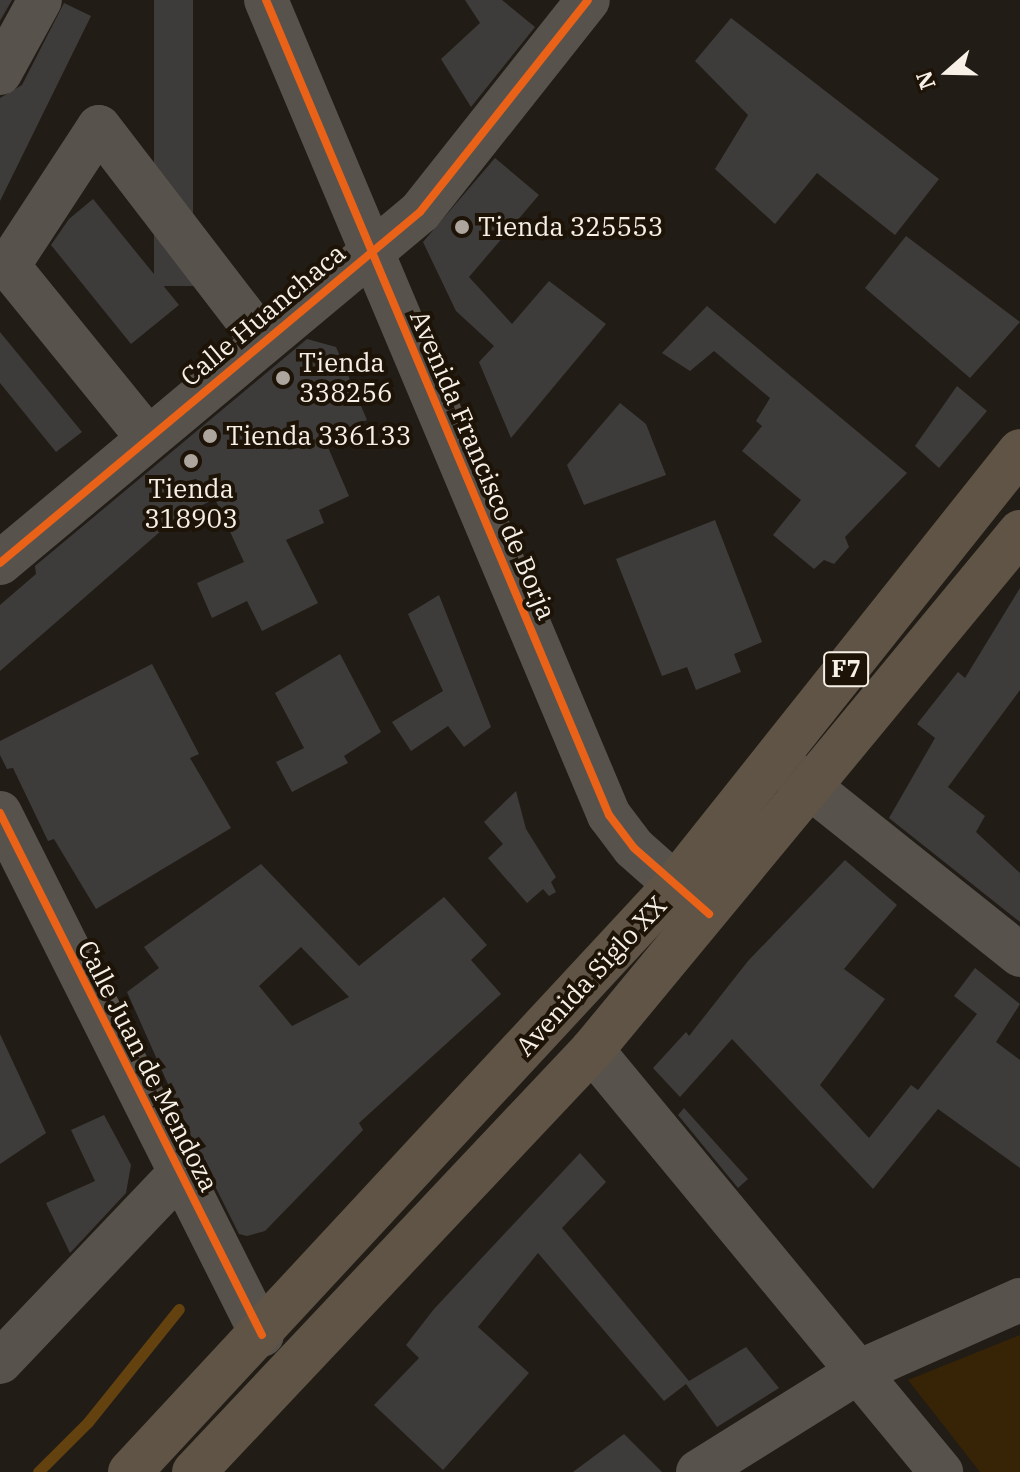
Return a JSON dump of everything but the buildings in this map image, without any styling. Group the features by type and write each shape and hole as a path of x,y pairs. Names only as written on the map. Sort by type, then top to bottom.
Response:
{"highway":[{"name":"Avenida Siglo XX","path":"130,1472 262,1335 673,887 1020,451"},
{"name":"Avenida Siglo XX","path":"194,1472 592,1050 709,914 1020,532"}],"street":[{"path":"0,73 40,0"},
{"name":"Avenida Francisco de Borja","path":"266,0 609,815 673,887 709,914"},
{"name":"Calle Huanchaca","path":"0,563 420,212 588,0"},
{"path":"148,438 8,266 99,127 263,341"},
{"path":"775,759 1020,955"},
{"name":"Calle Juan de Mendoza","path":"0,813 262,1335"},
{"path":"592,1050 941,1472"},
{"path":"0,1362 179,1174"},
{"path":"698,1472 858,1372 1020,1300"}],"shaded area":[{"path":"1020,1335 1020,1472 980,1472 908,1380"}],"waterway":[{"path":"38,1472 88,1422 179,1309"}],"cycle path":[{"path":"266,0 609,815 634,848 709,914"},
{"path":"0,563 420,212 588,0"},
{"path":"0,813 262,1335"}],"place":[{"name":"Tienda 325553","path":"462,227"},
{"name":"Tienda 338256","path":"283,378"},
{"name":"Tienda 336133","path":"210,436"},
{"name":"Tienda 318903","path":"191,461"}]}
